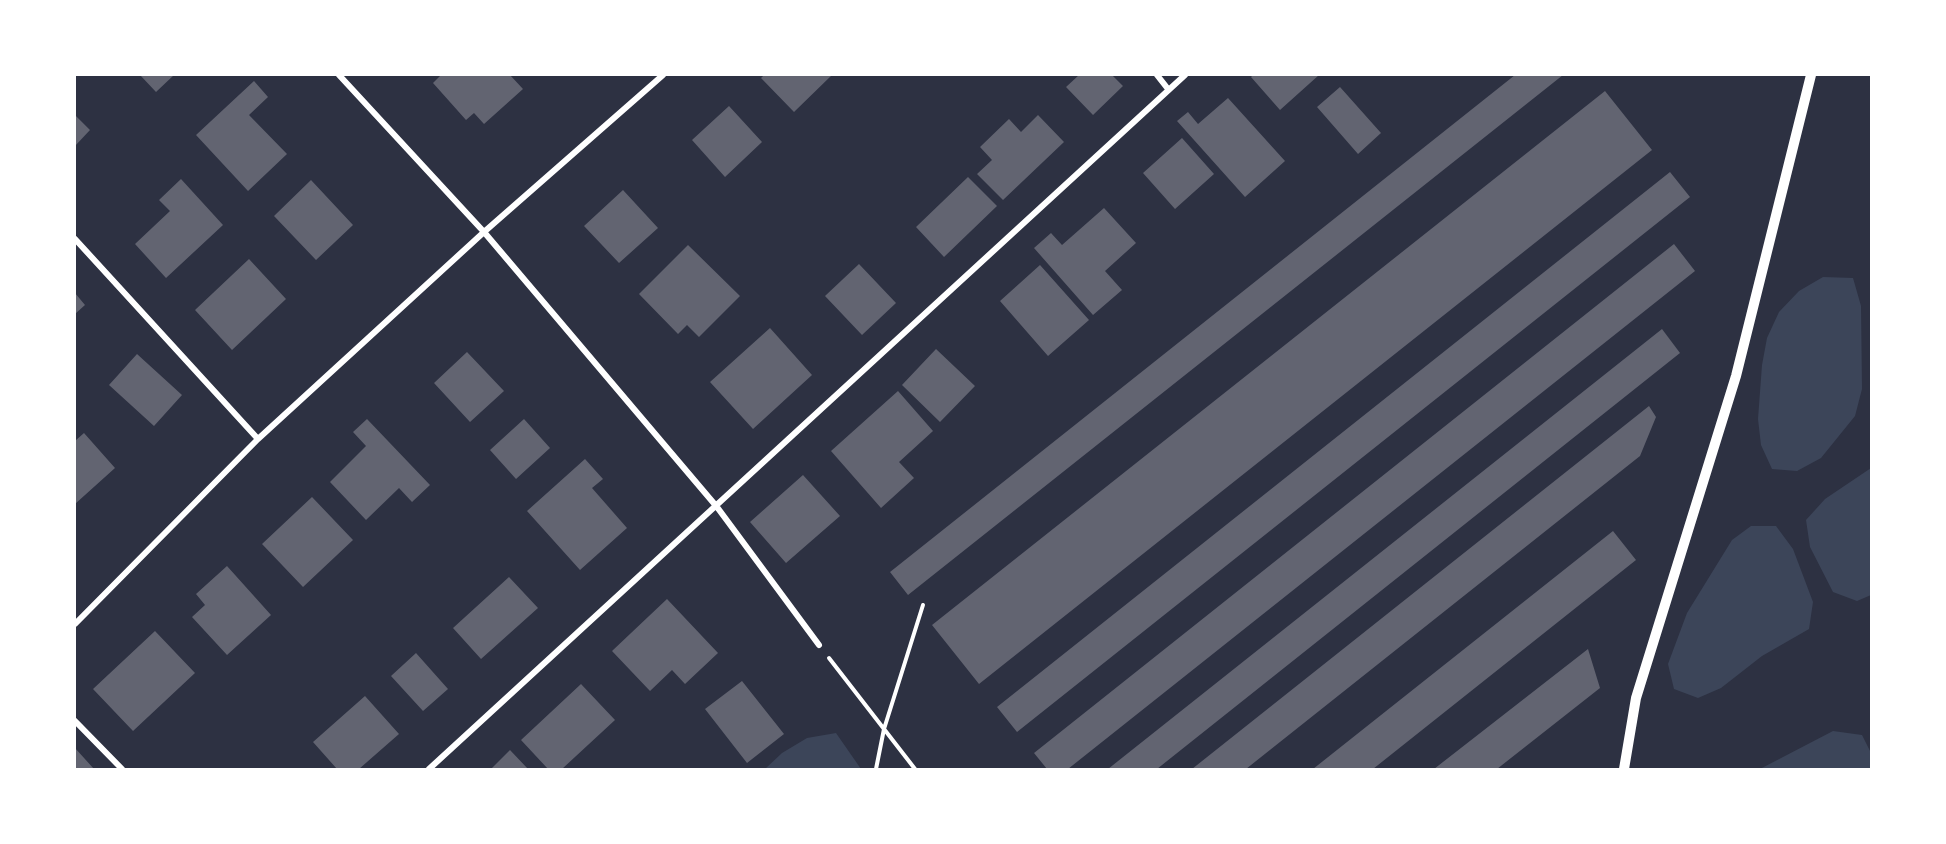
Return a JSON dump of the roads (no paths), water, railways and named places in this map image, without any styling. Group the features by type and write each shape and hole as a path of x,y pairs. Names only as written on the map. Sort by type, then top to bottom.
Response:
{"street":[{"path":"339,75 484,232 717,507 819,645"},
{"path":"75,624 258,439 484,232 663,75"},
{"path":"1157,75 1168,89"},
{"path":"429,769 1185,75"},
{"path":"1624,769 1636,698 1736,376 1811,75"},
{"path":"75,238 258,439"},
{"path":"75,721 122,769"}]}
